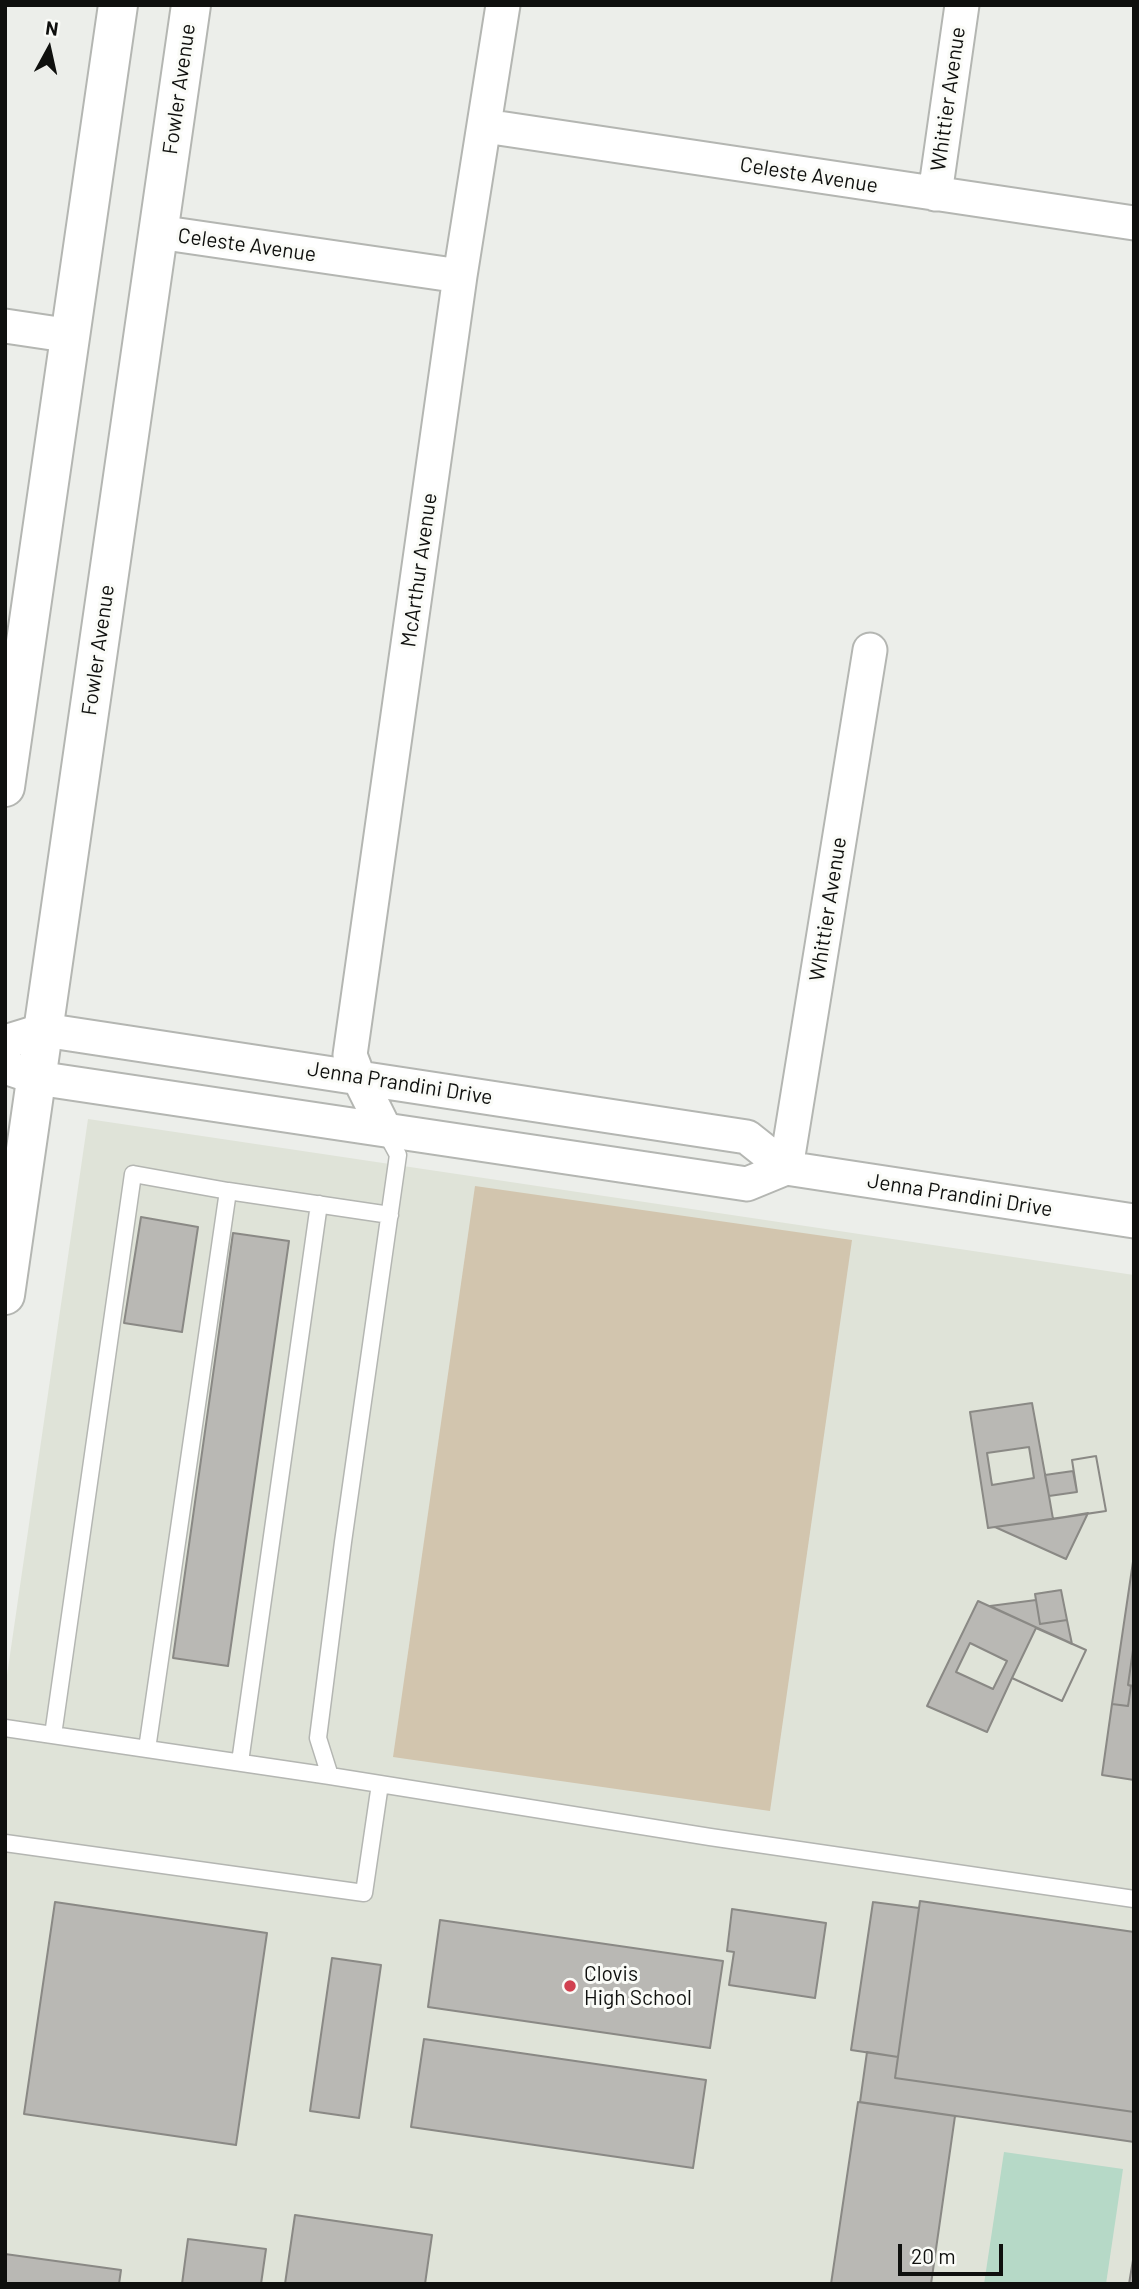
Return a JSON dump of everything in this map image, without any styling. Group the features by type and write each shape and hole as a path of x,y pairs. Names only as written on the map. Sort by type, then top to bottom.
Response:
{"main road":[{"path":"5,787 118,5"},
{"name":"Fowler Avenue","path":"5,1296 21,1073 44,1030 191,5"}],"street":[{"name":"McArthur Avenue","path":"384,1128 350,1055 460,276 503,5"},
{"name":"Whittier Avenue","path":"935,194 962,5"},
{"name":"Celeste Avenue","path":"485,126 1134,223"},
{"name":"Celeste Avenue","path":"158,232 460,276"},
{"path":"5,326 72,336"},
{"name":"Whittier Avenue","path":"786,1168 870,650"},
{"name":"Jenna Prandini Drive","path":"5,1042 44,1030 747,1137 786,1168 1134,1221"},
{"path":"21,1073 747,1184 786,1168"}],"lane":[{"path":"330,1776 318,1738 398,1154 384,1128"},
{"path":"54,1735 133,1174 390,1215"},
{"path":"147,1749 228,1191"},
{"path":"240,1762 319,1203"},
{"path":"5,1728 1134,1899"},
{"path":"5,1843 364,1893 380,1784"}],"shaded area":[{"name":"Clovis High School","path":"88,1119 1134,1275 1134,2284 5,2284 5,1689"},
{"path":"475,1186 852,1240 770,1811 393,1757"},
{"path":"1004,2152 1123,2169 1106,2284 984,2284"}],"building":[{"path":"141,1217 198,1227 182,1332 124,1323"},
{"path":"233,1233 289,1241 228,1666 173,1658"},
{"path":"1032,1403 1049,1496 1077,1492 1072,1460 1096,1456 1106,1511 988,1528 970,1412"},
{"path":"1029,1447 1034,1478 992,1485 987,1453"},
{"path":"1096,1456 1106,1511 1053,1519 1049,1496 1077,1492 1072,1460"},
{"path":"1073,1471 1077,1492 1049,1496 1045,1475"},
{"path":"1088,1513 1066,1559 995,1527 1053,1519"},
{"path":"1134,1555 1134,1643 1128,1706 1112,1704"},
{"path":"1061,1590 1067,1620 1040,1624 1035,1594"},
{"path":"1036,1600 1040,1624 1067,1620 1072,1644 990,1606"},
{"path":"978,1601 1086,1650 1062,1701 1012,1678 987,1732 927,1706"},
{"path":"1036,1628 1086,1650 1062,1701 1012,1678"},
{"path":"970,1643 1007,1661 993,1689 956,1672"},
{"path":"1134,1643 1134,1686 1128,1685"},
{"path":"1131,1686 1134,1686 1134,1780 1102,1775 1112,1704 1128,1706"},
{"path":"920,1901 1134,1932 1134,2112 895,2078"},
{"path":"55,1902 267,1933 236,2145 24,2114"},
{"path":"873,1902 919,1908 898,2057 851,2050"},
{"path":"732,1909 826,1923 815,1998 729,1985 734,1952 727,1951"},
{"path":"440,1920 723,1961 710,2048 428,2007"},
{"path":"332,1958 381,1965 359,2118 310,2111"},
{"path":"424,2039 706,2080 693,2168 411,2127"},
{"path":"867,2052 898,2057 895,2078 1134,2112 1134,2142 860,2102"},
{"path":"858,2102 955,2116 931,2284 831,2284"},
{"path":"295,2215 432,2235 425,2284 285,2284"},
{"path":"188,2239 266,2249 261,2284 182,2284"},
{"path":"5,2254 121,2270 119,2284 5,2284"},
{"path":"1134,2254 1134,2284 1129,2284"}],"place":[{"name":"Clovis High School","path":"570,1986"}]}
